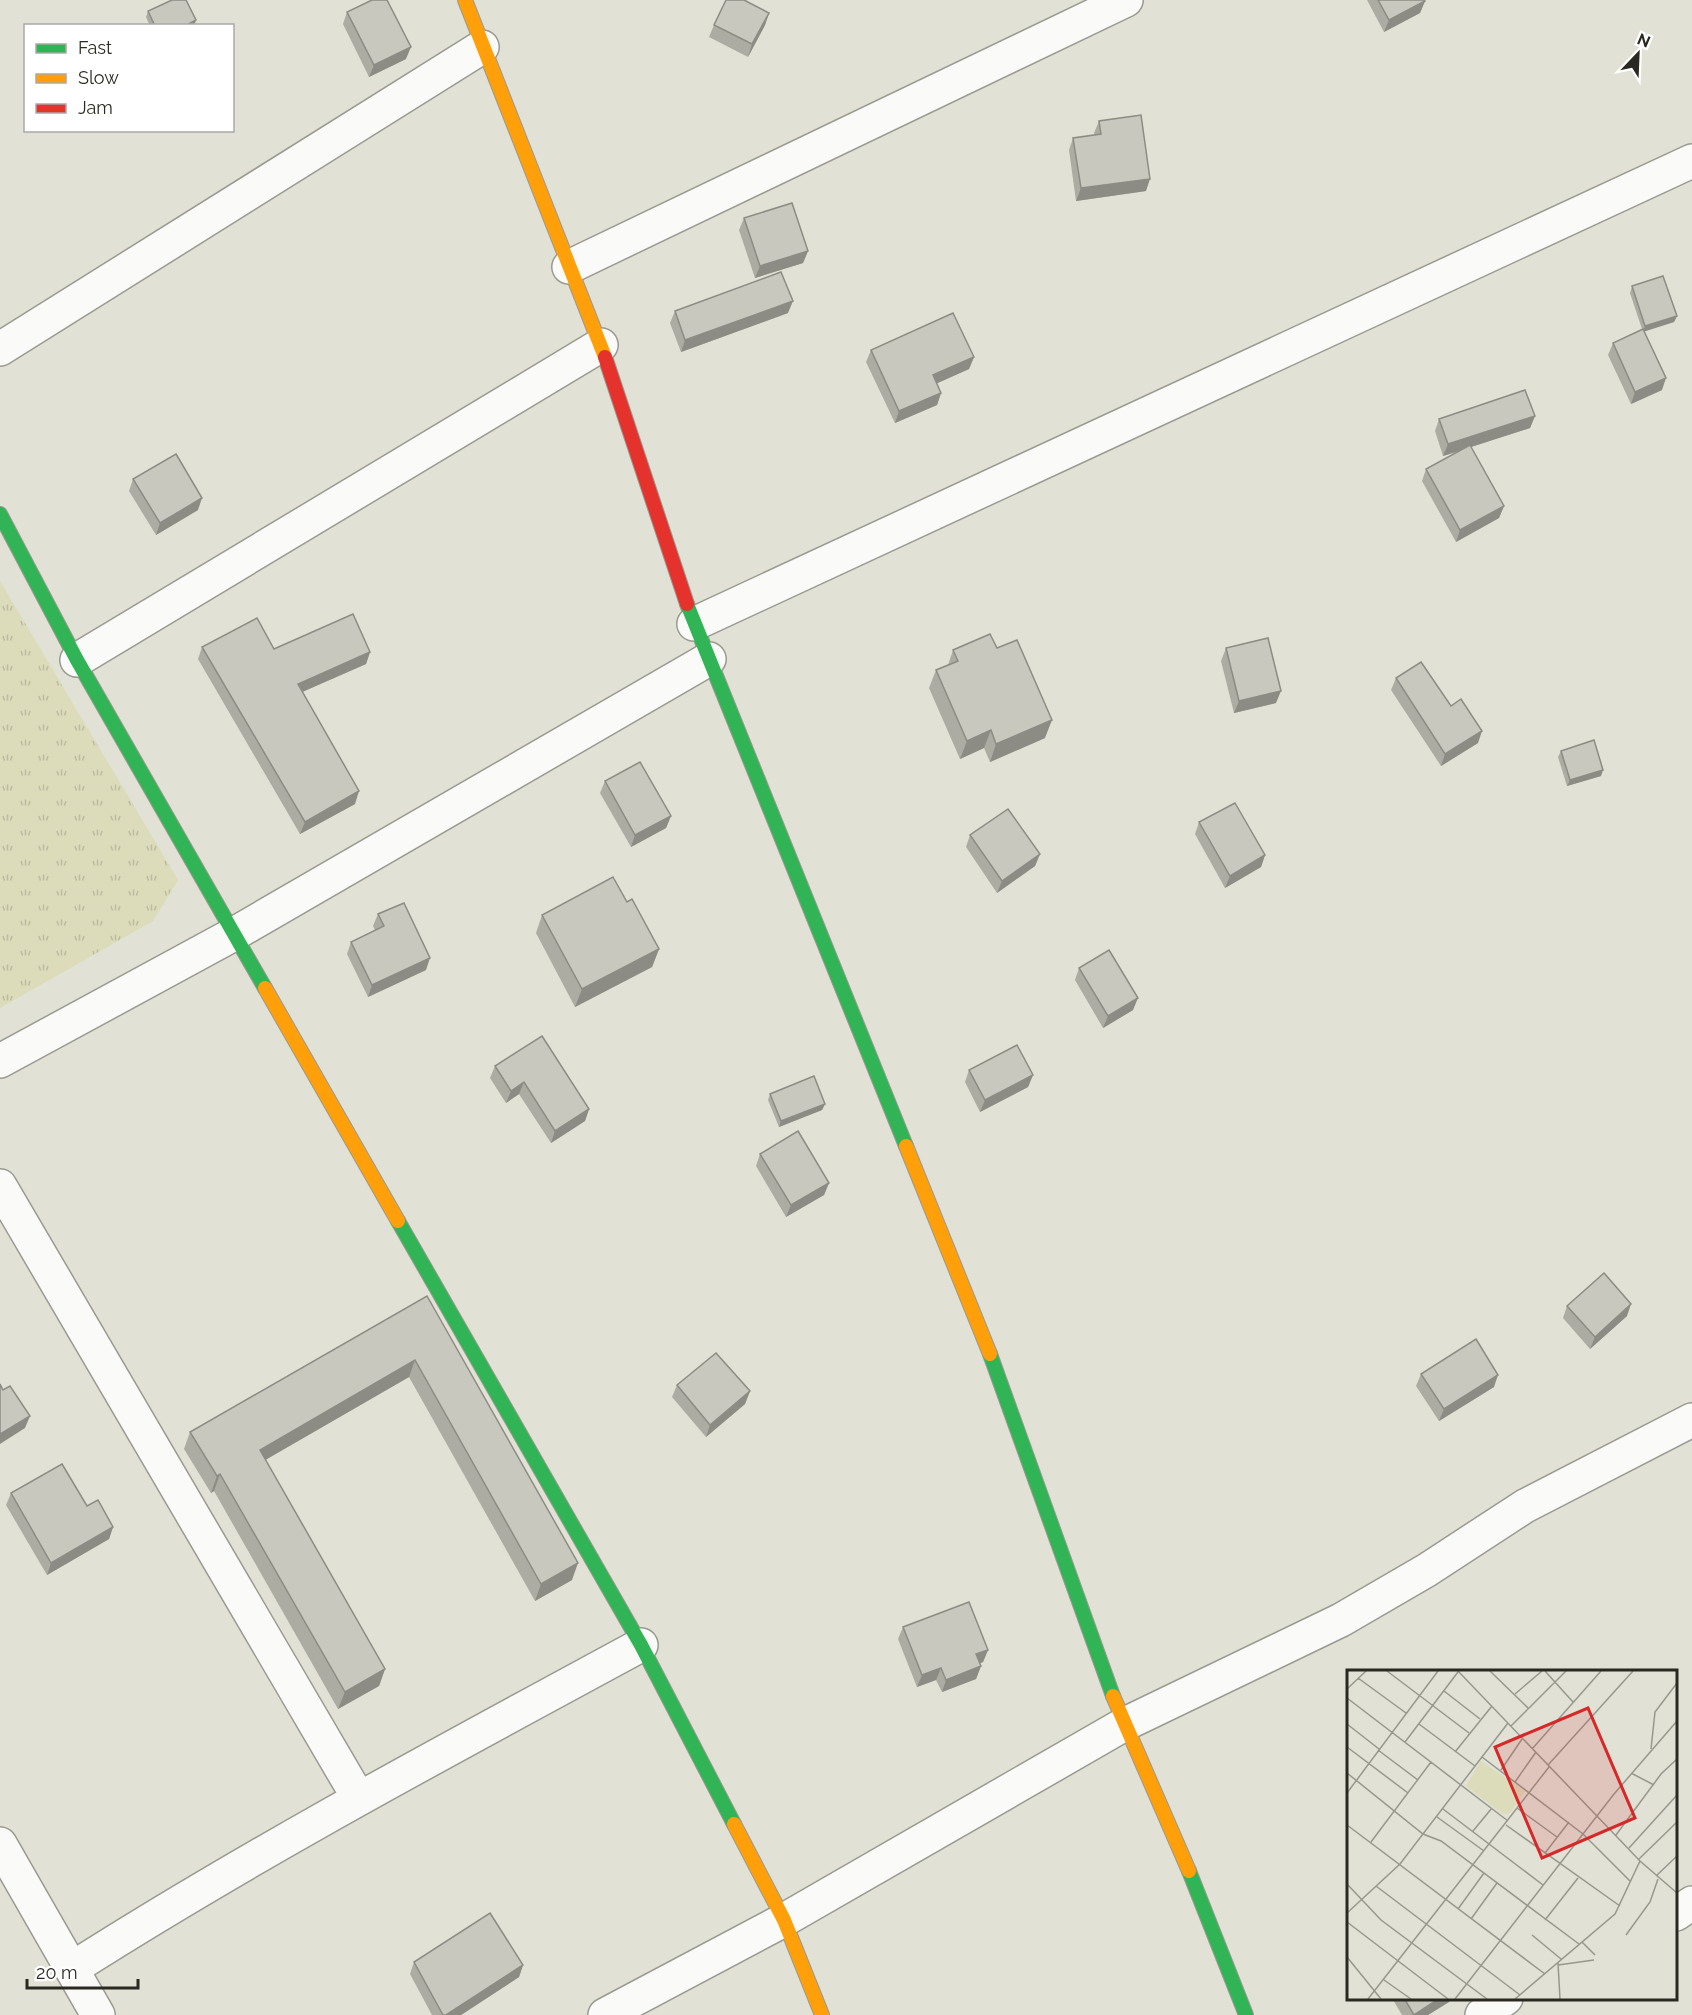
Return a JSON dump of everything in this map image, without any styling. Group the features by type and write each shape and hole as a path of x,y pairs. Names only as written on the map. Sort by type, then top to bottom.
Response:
{"street":[{"path":"465,0 601,345 694,624 987,1345 1123,1725 1185,1861 1246,2015"},
{"path":"569,267 1126,0"},
{"path":"0,349 482,47"},
{"path":"694,624 1692,161"},
{"path":"77,660 601,345"},
{"path":"0,514 77,660 641,1645 784,1920 822,2015"},
{"path":"0,1061 234,934 709,659"},
{"path":"0,1186 358,1797"},
{"path":"605,2015 784,1920 1123,1725 1341,1620 1427,1570 1525,1506 1692,1420"},
{"path":"74,1968 138,1927 358,1797 641,1645"},
{"path":"0,1844 74,1968 98,2015"},
{"path":"1677,1913 1692,1903"},
{"path":"1482,2015 1503,2000"}],"green space":[{"path":"0,581 178,880 153,921 0,1008"}],"building":[{"path":"172,0 186,0 196,20 189,24 154,24 148,11"},
{"path":"372,0 387,0 411,47 374,65 347,12"},
{"path":"726,0 744,0 769,13 752,44 714,25"},
{"path":"1378,0 1424,0 1425,1 1389,20"},
{"path":"1141,115 1150,179 1081,188 1073,138 1101,134 1099,121"},
{"path":"792,203 808,251 760,266 744,218"},
{"path":"781,272 793,301 685,340 675,311"},
{"path":"1663,276 1677,316 1645,326 1632,286"},
{"path":"953,313 974,357 933,375 941,393 899,411 871,350"},
{"path":"1643,329 1666,378 1635,392 1613,343"},
{"path":"1525,390 1535,416 1448,444 1439,419"},
{"path":"1470,445 1504,506 1460,530 1426,469"},
{"path":"176,454 202,498 160,523 133,479"},
{"path":"353,614 370,652 298,684 359,791 305,822 202,647 257,618 274,649"},
{"path":"990,634 997,648 1017,640 1052,720 996,744 991,730 967,741 936,670 958,661 953,650"},
{"path":"1268,638 1281,691 1239,701 1226,648"},
{"path":"1421,662 1451,706 1461,699 1482,731 1445,754 1396,678"},
{"path":"1594,740 1603,770 1570,780 1561,751"},
{"path":"640,762 671,816 635,835 605,781"},
{"path":"1235,803 1265,855 1230,876 1199,822"},
{"path":"1008,809 1040,854 1002,881 970,835"},
{"path":"613,877 627,902 632,899 659,949 582,989 542,915"},
{"path":"404,903 430,958 372,985 351,942 384,926 378,914"},
{"path":"1109,950 1138,998 1108,1016 1079,968"},
{"path":"542,1036 589,1109 555,1131 524,1082 511,1091 495,1066"},
{"path":"1017,1045 1033,1075 985,1100 969,1070"},
{"path":"814,1076 825,1104 781,1121 770,1094"},
{"path":"798,1131 829,1183 791,1205 760,1154"},
{"path":"1604,1273 1631,1304 1595,1337 1567,1306"},
{"path":"427,1296 578,1563 541,1584 415,1360 260,1450 385,1669 345,1692 220,1474 217,1476 190,1432"},
{"path":"1476,1339 1498,1375 1444,1409 1421,1374"},
{"path":"716,1353 750,1391 710,1425 677,1385"},
{"path":"0,1384 3,1390 10,1386 30,1416 0,1434"},
{"path":"62,1464 87,1506 98,1500 113,1527 51,1563 11,1493"},
{"path":"969,1602 988,1650 976,1654 981,1666 946,1680 941,1668 922,1675 903,1627"},
{"path":"490,1913 523,1965 443,2015 414,1962"},
{"path":"1405,2000 1437,2000 1414,2015"}],"traffic: fast":[{"path":"0,514 77,660 265,988"},
{"path":"687,604 906,1146"},
{"path":"398,1221 641,1645 734,1824"},
{"path":"990,1354 1113,1696"},
{"path":"1189,1871 1246,2015"}],"traffic: slow":[{"path":"465,0 605,357"},
{"path":"265,988 398,1221"},
{"path":"906,1146 990,1354"},
{"path":"1113,1696 1189,1871"},
{"path":"734,1824 784,1920 822,2015"}],"traffic: jam":[{"path":"605,357 687,604"}]}
